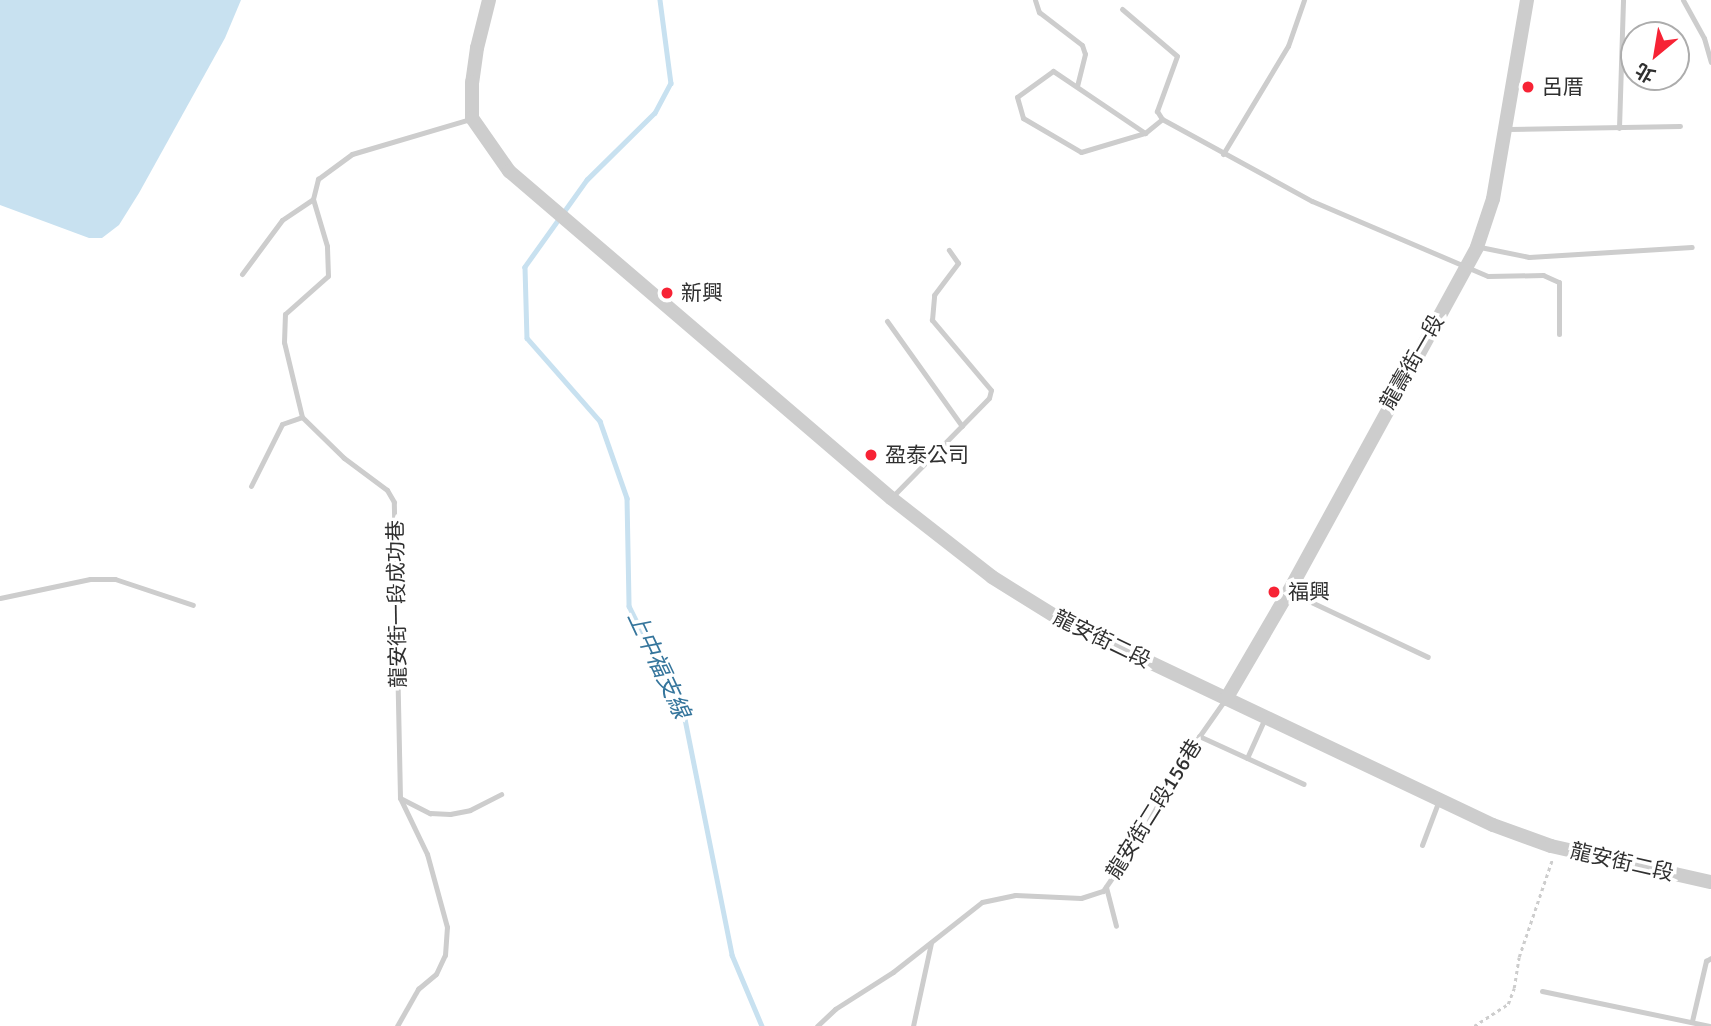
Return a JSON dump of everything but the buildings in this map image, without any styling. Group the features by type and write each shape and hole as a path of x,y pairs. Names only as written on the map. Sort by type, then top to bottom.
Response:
{"street":[{"path":"472,118 472,82 489,0"},
{"name":"龍壽街一段","path":"1226,699 1289,591 1477,247 1493,199 1527,0"},
{"name":"龍安街二段","path":"472,118 509,171 664,307 891,498 992,577 1061,620 1493,825 1556,847 1711,882"}],"lane":[{"path":"1035,0 1039,12 1082,45 1085,54 1077,85"},
{"path":"1223,154 1288,46 1304,0"},
{"path":"1619,128 1623,0"},
{"path":"1683,0 1704,38 1711,62"},
{"path":"1122,9 1177,56 1157,111 1163,119 1312,201 1489,276 1544,275 1559,282 1559,334"},
{"path":"1704,38 1711,32"},
{"path":"1145,133 1054,71 1017,97 1023,118 1082,152 1145,133 1163,119"},
{"path":"251,486 282,425 302,417 284,342 285,314 328,276 327,246 313,199 318,179 352,155 472,118"},
{"path":"1505,129 1679,126"},
{"path":"242,274 282,220 313,199"},
{"path":"1477,247 1530,257 1692,247"},
{"path":"891,498 989,398 991,390 932,320 934,295 958,262 948,250"},
{"path":"887,321 962,426"},
{"name":"龍安街一段成功巷","path":"302,417 344,458 387,490 394,502 400,798 427,854 447,927 445,955 436,974 418,989 397,1026"},
{"path":"0,598 90,579 116,579 193,605"},
{"path":"1289,591 1428,657"},
{"name":"龍安街二段156巷","path":"817,1026 835,1009 893,972 982,902 1014,895 1081,898 1103,891 1141,835 1181,761 1226,699"},
{"path":"1247,758 1265,718"},
{"path":"1199,736 1304,784"},
{"path":"400,798 430,813 450,814 470,810 501,794"},
{"path":"1422,845 1439,800"},
{"path":"1106,887 1116,926"},
{"path":"913,1026 931,943"},
{"path":"1692,1021 1706,961 1711,958"},
{"path":"1542,991 1709,1026"}],"path":[{"path":"1474,1026 1508,1004 1514,988 1519,957 1556,847"}],"water":[{"path":"0,0 241,0 225,38 139,193 119,225 102,238 89,238 0,205"}],"waterway":[{"name":"上中福支線","path":"660,0 671,83 655,113 587,180 525,267 527,338 600,421 627,498 629,606 685,719 732,955 762,1026"}],"place":[{"name":"呂厝","path":"1528,87"},
{"name":"新興","path":"667,293"},
{"name":"盈泰公司","path":"871,455"},
{"name":"福興","path":"1274,592"}]}
